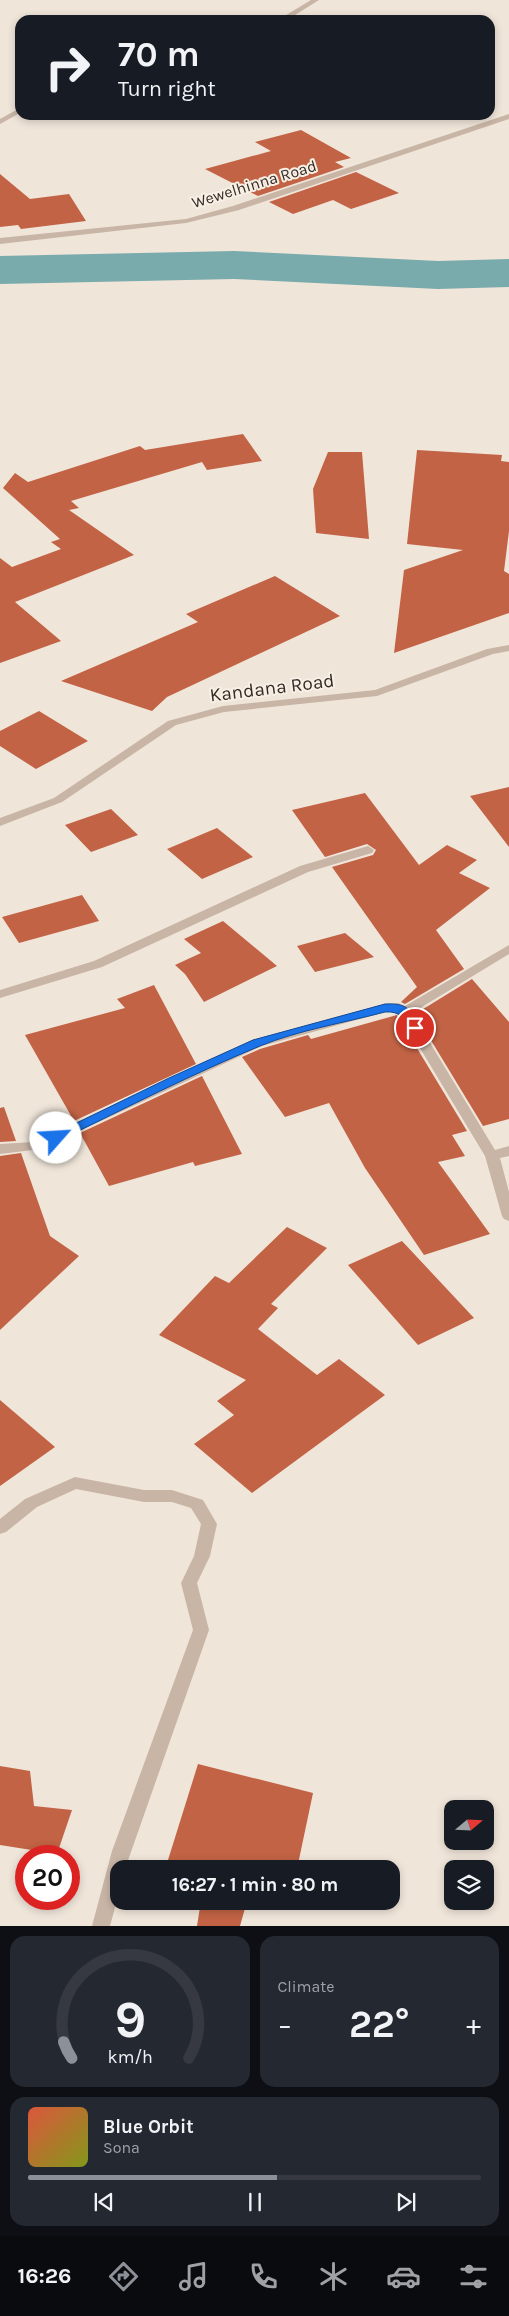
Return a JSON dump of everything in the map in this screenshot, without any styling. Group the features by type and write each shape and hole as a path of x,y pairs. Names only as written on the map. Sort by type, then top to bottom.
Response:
{"street":[{"path":"290,15 316,0"},
{"path":"0,122 15,113"},
{"name":"Wewelhinna Road","path":"0,241 186,220 236,208 509,116"},
{"name":"Kandana Road","path":"0,822 58,800 172,723 223,709 377,693 491,650 509,648"},
{"path":"0,994 98,964 304,869 368,850"},
{"path":"405,1012 509,949"},
{"path":"0,1149 36,1146 257,1043 385,1008 398,1007 405,1012 492,1156 509,1216"},
{"path":"492,1156 509,1151"},
{"path":"0,1528 31,1504 75,1483 144,1496 172,1496 197,1504 209,1524 202,1556 189,1583 200,1620 201,1630 121,1851 101,1926"}],"building":[{"path":"301,130 351,158 335,162 344,167 258,196 205,169 271,151 255,142"},
{"path":"356,172 399,193 351,209 333,200 293,214 269,202"},
{"path":"0,174 30,199 69,194 86,221 21,229 18,225 0,227"},
{"path":"243,434 262,461 207,470 202,462 71,501 79,508 69,510 134,555 15,602 61,641 0,663 0,558 12,567 61,549 51,542 60,539 3,488 15,473 28,482 140,446 145,450"},
{"path":"417,450 502,455 501,461 509,462 509,531 504,571 509,574 509,613 394,653 404,570 463,550 407,544"},
{"path":"328,452 362,452 369,539 316,533 313,489"},
{"path":"275,576 340,616 167,697 152,711 61,681 198,622 186,614"},
{"path":"39,711 88,741 36,769 0,746 0,731"},
{"path":"509,787 509,847 470,796"},
{"path":"365,793 419,865 447,845 477,860 459,873 490,888 436,930 464,969 405,1004 401,1002 417,987 332,867 373,855 376,850 367,844 325,857 292,810"},
{"path":"111,809 138,835 91,852 65,825"},
{"path":"217,828 253,857 202,879 167,849"},
{"path":"82,895 99,921 19,943 2,917"},
{"path":"223,921 277,966 204,1002 185,974 175,965 201,953 184,939"},
{"path":"345,933 374,957 315,972 297,946"},
{"path":"472,979 509,1022 509,1119 483,1126 415,1014"},
{"path":"154,985 196,1064 74,1121 25,1035 125,1008 117,999"},
{"path":"397,1015 467,1131 452,1135 465,1156 438,1162 490,1234 424,1255 365,1168 329,1103 285,1117 242,1057 260,1049 308,1035 311,1039"},
{"path":"202,1076 242,1154 195,1166 193,1162 109,1186 80,1133"},
{"path":"4,1107 16,1141 0,1142 0,1108"},
{"path":"21,1153 50,1236 79,1256 0,1330 0,1156"},
{"path":"287,1227 327,1248 271,1304 278,1308 258,1329 317,1375 339,1359 385,1395 252,1493 194,1444 234,1415 217,1401 246,1380 159,1335 215,1276 229,1283"},
{"path":"402,1241 474,1318 418,1345 348,1265"},
{"path":"0,1400 55,1447 0,1486"},
{"path":"198,1764 313,1793 299,1860 168,1860"},
{"path":"0,1766 30,1771 34,1806 72,1810 60,1845 15,1845 15,1847 0,1845"},
{"path":"200,1910 244,1910 240,1926 197,1926"}],"waterway":[{"path":"0,270 234,265 438,275 509,273"}],"route":[{"path":"56,1138 173,1080 257,1043 280,1035 385,1008 398,1007 405,1012 415,1028"}]}
